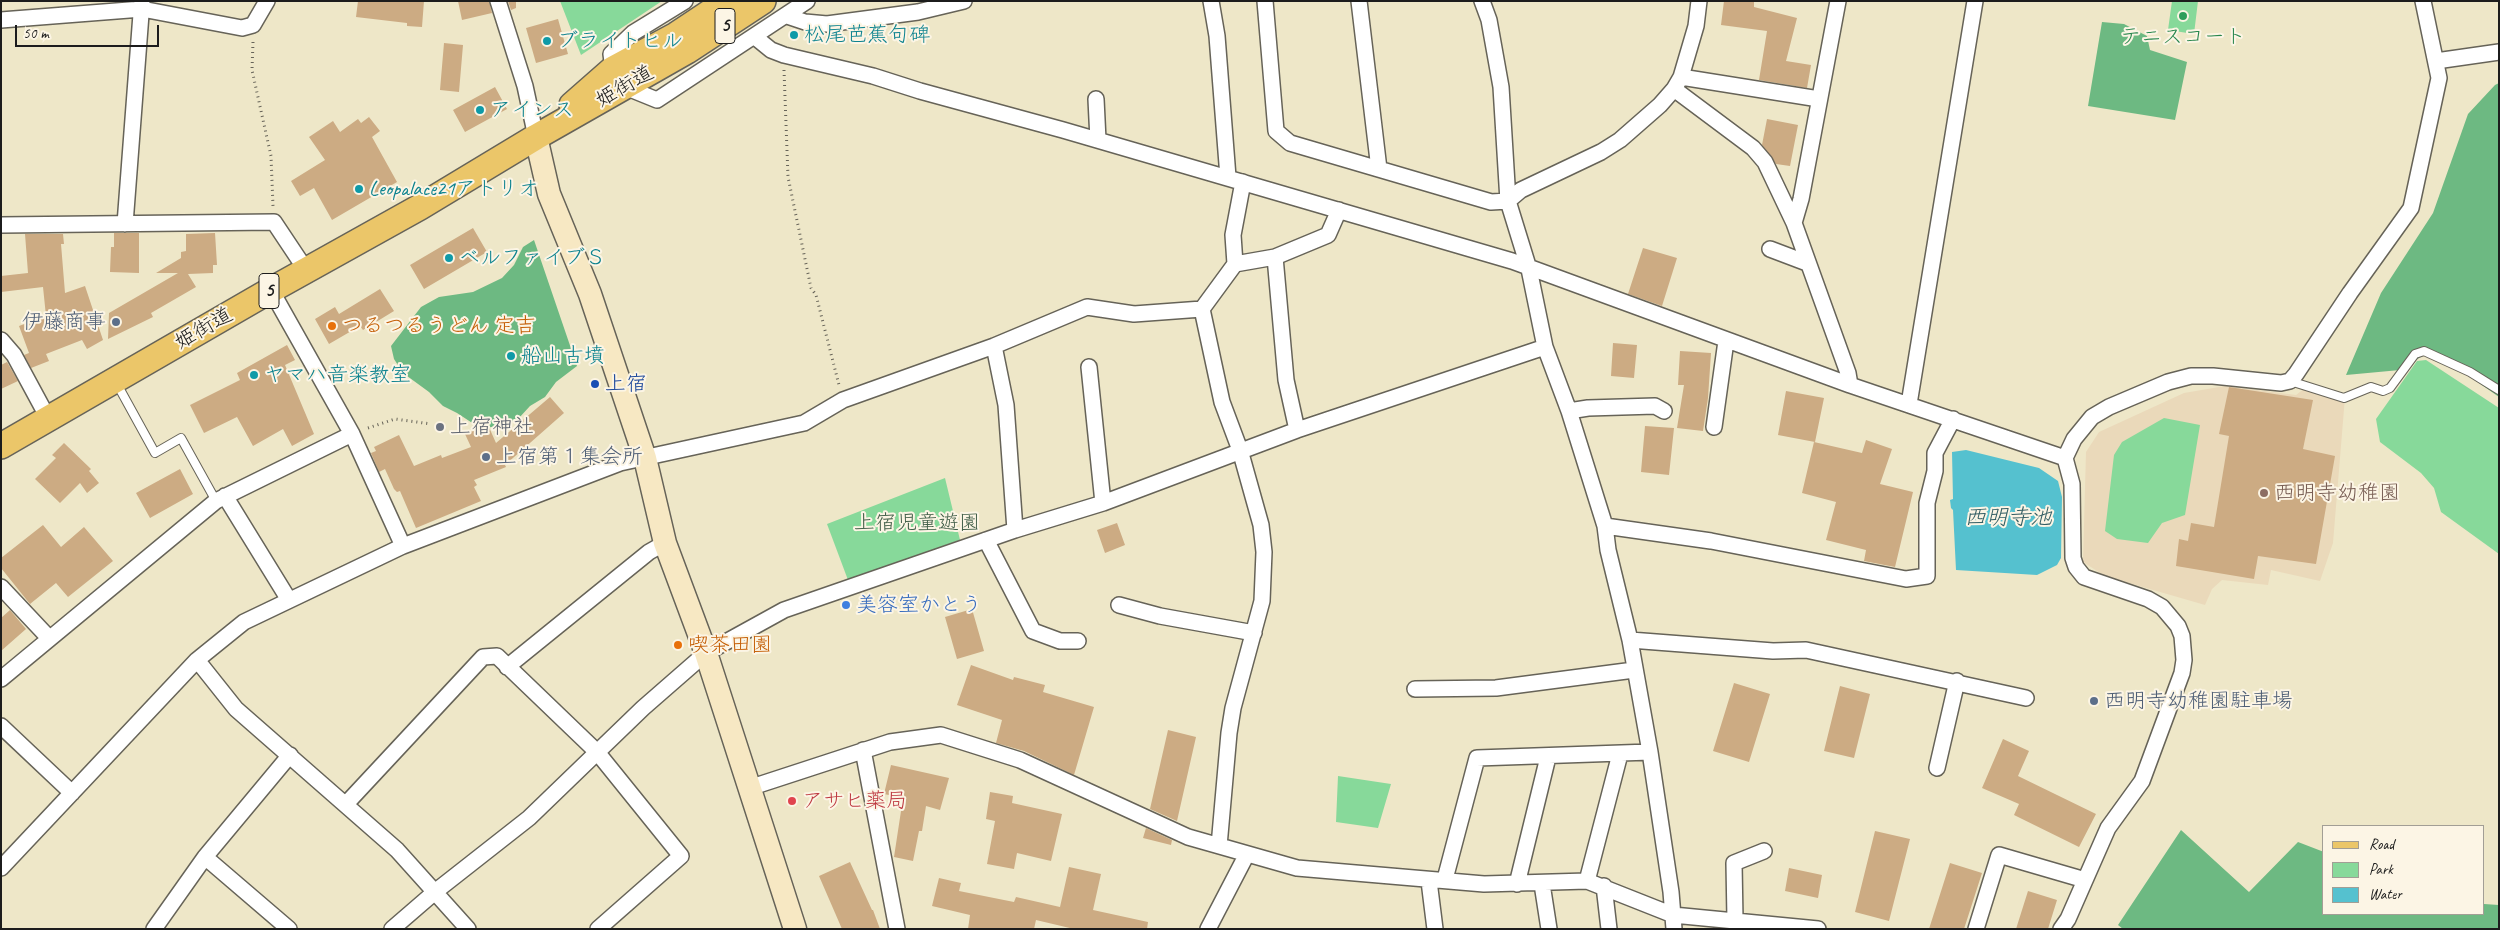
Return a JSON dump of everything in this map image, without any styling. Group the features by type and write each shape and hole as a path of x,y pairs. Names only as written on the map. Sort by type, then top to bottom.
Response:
{"main road":[{"name":"姫街道","path":"682,43 726,1"},
{"name":"姫街道","path":"1,446 306,270 420,207 536,137 619,78 763,1"}],"street":[{"path":"1,20 142,5 242,28 253,25 266,1"},
{"path":"498,1 525,86 549,194 590,294 645,458 665,543 706,653 795,929"},
{"path":"685,1 633,33 611,54 619,78 657,100 787,16 807,1"},
{"path":"787,16 804,22 827,24 918,12 964,1"},
{"path":"1211,1 1217,36 1228,178"},
{"path":"1359,1 1379,169"},
{"path":"1482,1 1489,20 1501,87 1508,201 1529,269 1545,347 1569,411 1605,526 1608,550 1630,640 1650,752 1674,922"},
{"path":"1266,2 1276,131 1290,143 1491,202 1508,201 1521,190 1602,152 1620,140 1646,118 1678,83 1696,26 1699,1"},
{"path":"1794,223 1801,200 1838,1"},
{"path":"1909,404 1975,1"},
{"path":"2061,929 2068,919 2108,828 2142,781 2150,764 2182,673 2184,649 2178,626 2162,607 2148,599 2084,576 2076,567 2074,558 2072,484 2065,458 2074,439 2092,417 2109,407 2168,382 2191,376 2213,376 2281,383 2290,380 2411,208 2439,78 2423,1"},
{"path":"125,224 142,5"},
{"path":"755,37 772,50 784,55 873,76 1512,261 1529,269 1850,385 1953,418 2065,458"},
{"path":"2436,61 2499,52"},
{"path":"1678,83 1819,99"},
{"path":"1678,83 1752,148 1765,162 1794,223 1848,373 1850,385"},
{"path":"1096,99 1098,140"},
{"path":"1219,846 1229,733 1233,708 1262,600 1264,552 1261,525 1240,450 1222,402 1202,309 1235,264 1233,235 1243,182"},
{"path":"1235,264 1275,257 1328,235 1339,210"},
{"path":"1,225 274,222 306,270"},
{"path":"1770,249 1807,263"},
{"path":"1275,257 1286,380 1297,430"},
{"path":"271,290 352,434 403,546"},
{"path":"1,868 197,660 244,622 403,546 620,462 804,422 843,400 994,346 1087,307 1134,314 1202,309"},
{"path":"1,340 14,355 48,418"},
{"path":"1714,427 1726,340"},
{"path":"994,346 1006,405 1015,530"},
{"path":"392,929 436,891 529,818 597,752 706,653 784,610 1015,530 1103,503 1240,450 1545,347"},
{"path":"1089,367 1103,503"},
{"path":"1569,411 1588,408 1655,406 1664,411"},
{"path":"1605,526 1711,541 1906,579 1927,576 1927,503 1935,471 1935,453 1953,418"},
{"path":"1,679 221,498 352,434"},
{"path":"221,498 289,600"},
{"path":"986,540 1033,631 1060,641 1078,641"},
{"path":"507,667 649,552 665,543"},
{"path":"1,587 49,638"},
{"path":"1119,605 1160,616 1254,632"},
{"path":"1630,640 1773,651 1806,650 1957,681 2026,698"},
{"path":"346,804 483,657 497,656 597,752 681,856 598,929"},
{"path":"197,660 236,709 346,804 436,891 468,929"},
{"path":"1415,689 1496,688 1634,670"},
{"path":"1937,768 1957,681"},
{"path":"1,726 72,793"},
{"path":"749,788 890,742 941,735 1020,760 1188,837 1296,868 1429,881 1445,879 1484,884 1542,884 1587,881 1604,886 1674,922 1735,920 1818,929"},
{"path":"863,750 897,929"},
{"path":"1445,879 1477,758 1650,752"},
{"path":"1587,881 1620,754"},
{"path":"154,929 205,857 290,755"},
{"path":"1517,884 1548,757"},
{"path":"1735,920 1734,863 1764,851"},
{"path":"1208,929 1247,854"},
{"path":"1976,929 1999,855 2085,880"},
{"path":"205,857 289,929"},
{"path":"1429,881 1436,929"},
{"path":"1542,884 1549,929"},
{"path":"1604,886 1609,929"}],"lane":[{"path":"2290,380 2344,398 2371,387 2383,391 2390,388 2416,354 2424,351 2470,372 2499,390"},
{"path":"114,380 155,453 182,438 221,498"}],"path":[{"path":"253,25 252,70 271,156 274,222"},
{"path":"784,55 788,176 811,288 816,295 843,400"},
{"path":"352,434 395,420 431,424"}],"shaded area":[{"path":"2225,386 2296,395 2305,388 2345,397 2333,543 2320,581 2271,570 2268,585 2222,580 2212,589 2205,605 2105,576 2083,562 2086,452 2099,432 2184,393"}],"green space":[{"path":"560,1 662,1 581,55"},
{"name":"テニスコート","path":"2172,1 2198,1 2194,34 2168,30"},
{"path":"2102,22 2124,24 2147,36 2150,50 2187,62 2175,120 2088,106"},
{"path":"2499,83 2499,397 2432,350 2400,370 2346,375 2381,293 2433,213 2468,114"},
{"path":"534,240 577,366 556,382 545,397 530,406 519,418 503,426 480,428 443,406 429,392 403,373 394,359 391,346 421,307 439,297 473,292 502,278 514,265 523,247"},
{"path":"2426,360 2499,408 2499,554 2441,512 2434,488 2421,473 2380,442 2376,419 2417,361"},
{"path":"2164,418 2200,425 2185,515 2162,523 2148,543 2117,539 2105,531 2114,455 2122,442"},
{"name":"上宿児童遊園","path":"945,478 960,540 848,580 827,524"},
{"path":"1338,776 1391,784 1378,828 1336,822"},
{"path":"2181,830 2249,892 2298,842 2322,851 2322,915 2485,915 2485,904 2499,905 2499,929 2123,929 2118,925"}],"water":[{"name":"西明寺池","path":"1966,450 2039,468 2058,481 2062,497 2061,558 2057,565 2037,575 1956,570 1953,510 1950,500 1953,499 1952,452"}],"building":[{"path":"358,1 424,1 422,27 407,26 407,23 356,17"},
{"path":"458,1 489,1 492,13 462,20"},
{"path":"508,1 516,1 516,8 511,10"},
{"path":"1724,1 1754,1 1754,7 1797,18 1786,61 1811,65 1807,88 1759,80 1767,31 1721,25"},
{"name":"ブライトヒル","path":"558,19 568,54 536,63 526,28"},
{"path":"444,43 463,45 459,92 440,90"},
{"name":"アインス","path":"495,87 507,109 465,132 453,110"},
{"path":"369,117 380,131 372,137 397,182 332,220 314,188 300,196 291,181 325,160 309,137 333,121 340,132 358,119 361,123"},
{"path":"1767,119 1798,125 1790,166 1776,164 1762,145"},
{"name":"ベルファイブＳ","path":"473,228 487,252 424,289 410,265"},
{"path":"114,233 139,233 139,273 110,272 111,247 114,247"},
{"path":"215,233 217,265 213,265 213,273 188,274 196,287 151,313 153,317 108,339 109,313 178,273 156,273 181,258 181,252 186,251 186,234"},
{"path":"25,234 63,234 64,244 61,244 65,293 85,286 103,340 87,349 82,340 46,354 49,361 31,368 24,355 29,353 19,326 46,316 43,287 1,292 1,276 28,273"},
{"path":"1643,248 1677,258 1662,306 1628,294"},
{"path":"380,289 394,311 363,330 360,326 329,344 315,319 335,307 339,314"},
{"path":"1613,343 1637,345 1634,378 1611,376"},
{"path":"287,345 295,360 285,365 314,434 292,446 283,429 253,446 237,417 204,433 190,405 240,380 237,373"},
{"path":"1680,351 1711,353 1708,398 1703,431 1677,428 1684,385 1678,385"},
{"path":"7,362 18,381 1,389 1,365"},
{"path":"2229,387 2313,400 2303,449 2335,456 2316,564 2258,556 2254,579 2176,566 2179,539 2188,541 2191,523 2214,527 2229,436 2219,434"},
{"path":"1786,391 1824,398 1815,442 1778,435"},
{"path":"550,397 564,413 505,465 506,467 474,480 477,485 474,487 481,501 416,528 400,491 397,492 394,489 385,469 379,472 371,453 376,451 374,447 399,435 414,466 441,455 442,458 471,447 465,434 488,425 496,443"},
{"path":"1645,426 1674,428 1669,475 1641,472"},
{"path":"1866,440 1892,449 1880,484 1913,492 1895,567 1864,561 1866,550 1826,540 1836,502 1802,493 1814,442 1862,453"},
{"path":"64,443 91,469 89,471 99,483 87,493 80,483 60,503 35,479 56,458 52,455"},
{"path":"180,469 193,494 150,518 136,493"},
{"path":"1117,523 1125,545 1105,553 1097,530"},
{"path":"43,525 61,547 84,527 113,561 68,597 56,583 30,604 1,568 1,558"},
{"path":"972,609 984,651 957,659 945,617"},
{"path":"10,610 26,629 1,651 1,618"},
{"path":"971,665 1013,680 1014,677 1045,685 1043,692 1094,707 1074,775 1024,751 996,743 1002,720 957,705"},
{"path":"1734,683 1770,694 1749,762 1713,751"},
{"path":"1840,686 1870,694 1854,758 1824,751"},
{"path":"1168,730 1196,737 1177,821 1150,809"},
{"path":"2003,739 2029,751 2018,776 2096,814 2079,847 2014,815 2019,804 1982,788"},
{"path":"891,765 949,778 940,810 926,806 922,831 919,831 913,861 894,857 903,798 884,794"},
{"path":"990,792 1013,796 1012,803 1062,814 1051,861 1017,853 1014,869 987,864 995,821 986,819"},
{"path":"1146,828 1172,840 1171,845 1143,838"},
{"path":"1875,831 1910,839 1889,921 1855,912"},
{"path":"850,862 880,929 842,929 819,876"},
{"path":"1950,863 1982,873 1964,929 1929,929"},
{"path":"1069,867 1101,874 1093,910 1148,922 1147,929 1074,929 1036,920 1034,929 968,929 970,915 932,906 939,878 961,883 959,891 1014,902 1016,897 1060,907"},
{"path":"1789,868 1822,875 1818,898 1785,891"},
{"path":"2028,891 2057,900 2048,929 2016,929"}],"place":[{"name":"テニスコート","path":"2183,16"},
{"name":"松尾芭蕉句碑","path":"794,35"},
{"name":"ブライトヒル","path":"547,41"},
{"name":"アインス","path":"480,110"},
{"name":"Leopalace21アトリオ","path":"359,189"},
{"name":"ベルファイブＳ","path":"449,258"},
{"name":"伊藤商事","path":"116,322"},
{"name":"つるつるうどん 定吉","path":"332,326"},
{"name":"船山古墳","path":"511,356"},
{"name":"ヤマハ音楽教室","path":"254,375"},
{"name":"上宿","path":"595,384"},
{"name":"上宿神社","path":"440,427"},
{"name":"上宿第１集会所","path":"486,457"},
{"name":"西明寺幼稚園","path":"2264,493"},
{"name":"美容室かとう","path":"846,605"},
{"name":"喫茶田園","path":"678,645"},
{"name":"西明寺幼稚園駐車場","path":"2094,701"},
{"name":"アサヒ薬局","path":"792,801"}]}
